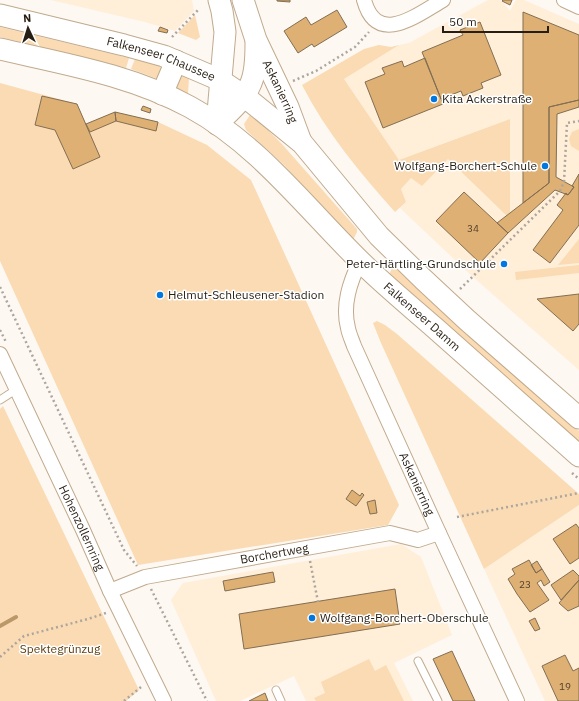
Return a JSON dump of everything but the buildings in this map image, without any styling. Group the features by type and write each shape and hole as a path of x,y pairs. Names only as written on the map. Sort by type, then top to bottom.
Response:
{"main road":[{"path":"0,49 131,81 192,108 217,124 225,32 220,0"},
{"name":"Askanierring","path":"243,0 256,40 288,107 302,143"},
{"name":"Falkenseer Chaussee","path":"0,15 136,48 176,61 220,80 244,96 302,143"},
{"name":"Askanierring","path":"217,124 244,96 251,84 256,40"},
{"path":"162,94 176,61"},
{"name":"Falkenseer Damm","path":"217,124 256,154 360,261 579,456"},
{"path":"302,143 379,236 467,320 579,418"},
{"path":"360,261 379,236"}],"street":[{"path":"364,0 372,19 377,22 392,25 407,20 443,0"},
{"path":"564,0 579,7"},
{"name":"Askanierring","path":"360,261 350,284 346,304 348,328 354,346 517,701"},
{"name":"Hohenzollernring","path":"0,354 110,591 164,701"},
{"name":"Borchertweg","path":"110,591 148,581 390,533 418,540 439,533"}],"lane":[{"path":"0,400 17,389"},
{"path":"418,661 438,701"},
{"path":"276,690 281,701"}],"path":[{"path":"172,37 198,10"},
{"path":"292,82 316,71 355,47 377,22"},
{"path":"460,289 560,191 564,182 567,123 579,121"},
{"path":"0,287 124,550 148,581 207,701"},
{"path":"457,517 579,493"},
{"path":"309,556 318,602"},
{"path":"0,657 24,636 106,613"},
{"path":"124,701 141,687"}],"shaded area":[{"path":"51,0 192,0 194,11 175,31 145,22"},
{"path":"488,0 501,0 510,11 516,0 524,0 579,24 579,370 472,276 400,208 406,202 401,189 411,178 422,185 448,158 507,215 510,119 399,160 344,79 399,45 409,43"},
{"path":"579,505 579,701 545,701 484,569"},
{"name":"Wolfgang-Borchert-Oberschule","path":"401,544 421,557 452,635 394,663 413,701 306,701 294,676 240,701 216,701 171,600 183,583"}],"green space":[{"path":"195,15 200,37 196,40 178,33"},
{"path":"0,27 129,58 126,68 0,37"},
{"path":"379,45 391,47 399,45 344,79 399,160 510,119 510,213 507,216 448,159 422,186 411,178 401,189 406,202 395,212 344,152 311,102 302,85 364,49"},
{"path":"135,59 160,66 163,69 158,79 131,69"},
{"path":"179,74 189,77 188,94 175,88"},
{"name":"Helmut-Schleusener-Stadion","path":"0,83 77,104 86,124 115,112 158,122 207,145 251,180 399,505 388,525 138,565 0,261"},
{"path":"250,115 281,143 357,229 353,240 284,165 246,130 244,124"},
{"path":"579,129 579,151 571,146 569,139 572,132"},
{"path":"579,239 579,263 558,265"},
{"path":"579,265 579,273 516,280 515,272"},
{"path":"393,266 579,431 579,445 388,277"},
{"path":"377,321 397,334 579,494 579,505 484,569 381,343 373,323"},
{"name":"Spektegrünzug","path":"3,406 139,690 126,701 0,701 0,409"},
{"path":"369,659 375,671 386,665 404,701 316,701 314,698 325,693 321,682"}],"waterway":[{"path":"0,626 16,617"}],"place":[{"name":"Kita Ackerstraße","path":"434,99"},
{"name":"Wolfgang-Borchert-Schule","path":"545,166"},
{"name":"Peter-Härtling-Grundschule","path":"504,264"},
{"name":"Helmut-Schleusener-Stadion","path":"160,295"},
{"name":"Wolfgang-Borchert-Oberschule","path":"312,618"}]}
